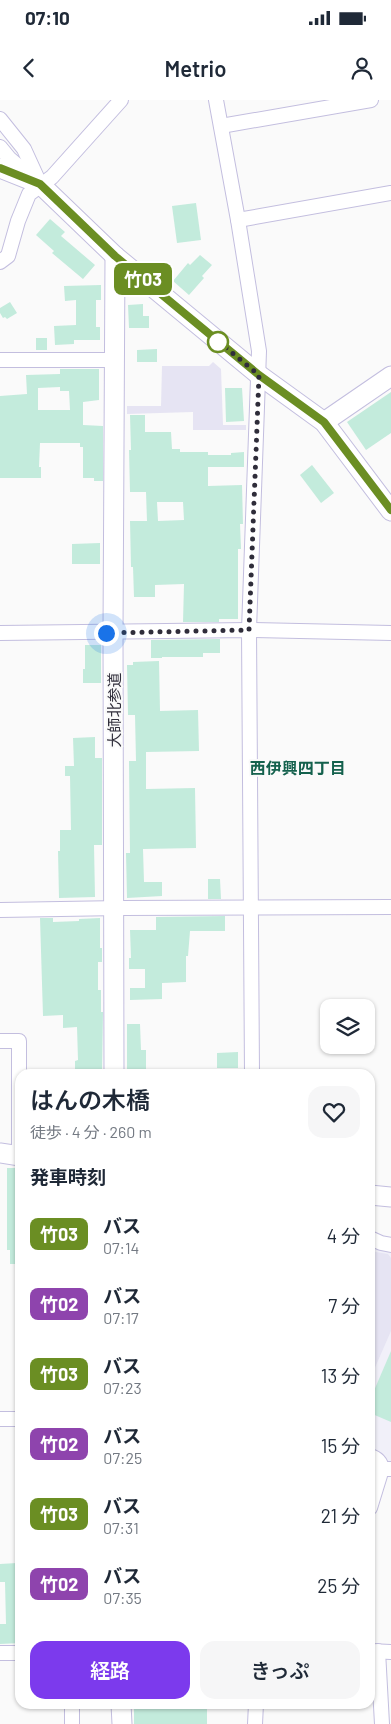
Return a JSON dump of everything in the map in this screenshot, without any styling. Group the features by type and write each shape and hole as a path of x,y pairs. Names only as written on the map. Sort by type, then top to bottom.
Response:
{"street":[{"path":"0,262 8,256 18,221 29,194 40,184 52,177 121,100"},
{"path":"216,100 238,220 259,352 249,630 252,1069"},
{"path":"221,126 371,100"},
{"path":"0,119 24,149 40,184"},
{"path":"0,147 9,158 40,184 115,256 259,375 324,422 391,510"},
{"path":"0,168 40,184"},
{"path":"238,220 391,193"},
{"name":"大師北参道","path":"114,1069 113,633 115,256"},
{"path":"0,360 115,360"},
{"path":"324,422 391,376"},
{"path":"0,633 249,630 391,632"},
{"path":"0,910 391,907"},
{"path":"0,1041 19,1041 20,1069"},
{"path":"0,1154 15,1156"},
{"path":"375,1196 391,1198"},
{"path":"375,1240 391,1245"},
{"path":"0,1419 15,1419"},
{"path":"375,1457 387,1469 375,1497"},
{"path":"380,1651 382,1724"},
{"path":"0,1654 15,1653"},
{"path":"72,1709 72,1724"},
{"path":"121,1709 122,1724"},
{"path":"255,1724 256,1709"}],"shaded area":[{"path":"213,362 221,369 223,425 246,425 246,430 193,430 193,412 127,414 127,406 161,406 162,366 209,366"},
{"path":"375,1245 391,1250 391,1465 375,1455"},
{"path":"375,1252 388,1254 391,1258 391,1331 375,1368"}],"building":[{"path":"196,203 201,240 177,243 172,206"},
{"path":"50,219 65,232 61,236 95,265 83,279 52,253 54,251 36,235"},
{"path":"200,255 212,265 202,276 204,278 189,295 173,281 188,263 190,265"},
{"path":"101,285 101,300 96,300 96,327 100,327 100,340 74,340 74,344 55,345 54,326 76,325 76,300 65,301 64,286"},
{"path":"10,302 17,313 7,319 3,318 0,308"},
{"path":"143,304 143,316 149,316 149,328 129,328 128,305"},
{"path":"36,338 47,338 47,350 36,350"},
{"path":"157,349 157,362 137,362 137,350"},
{"path":"60,369 99,369 99,400 83,402 83,425 103,426 103,481 94,481 94,478 83,478 83,447 80,447 80,443 40,443 39,467 41,467 41,478 0,478 0,396 27,394 26,375 60,374","holes":["60,387 60,391 69,391 70,410 38,410 38,388"]},
{"path":"225,388 242,388 244,421 226,422"},
{"path":"391,392 391,433 366,450 347,422"},
{"path":"130,415 145,415 145,432 171,432 172,449 180,449 180,452 208,452 208,455 231,455 231,453 244,452 244,467 208,467 208,486 242,485 243,524 240,524 241,549 238,549 238,619 219,619 219,622 183,622 184,584 155,585 155,597 134,597 130,521 147,521 146,492 130,492 129,450 131,450","holes":["157,502 183,502 184,520 158,521"]},
{"path":"312,465 334,493 321,503 300,475"},
{"path":"100,543 100,564 72,564 72,544"},
{"path":"220,639 220,653 203,653 203,657 151,658 151,640"},
{"path":"85,645 101,645 101,683 83,683"},
{"path":"159,661 160,711 198,710 199,751 146,752 146,789 195,788 196,848 143,849 144,882 162,882 162,896 127,898 126,853 130,853 129,761 136,761 135,715 128,715 127,665 133,665 133,662"},
{"path":"95,737 95,758 102,758 102,845 94,845 95,897 59,898 58,851 60,851 60,830 71,830 70,776 65,776 65,766 74,766 73,738"},
{"path":"208,879 220,879 221,899 208,899"},
{"path":"225,916 225,931 190,931 188,956 186,956 186,982 162,983 162,999 130,1000 130,988 145,988 145,969 129,969 129,958 131,958 130,930 156,930 156,917"},
{"path":"40,918 53,918 53,922 100,918 102,962 98,962 98,990 101,990 101,1012 103,1012 102,1069 75,1069 75,1061 78,1060 77,1027 63,1028 63,1015 43,1016"},
{"path":"127,1024 140,1024 141,1050 146,1050 146,1069 127,1069"},
{"path":"238,1052 238,1068 217,1068 217,1053"},
{"path":"7,1168 15,1168 15,1264 10,1264 10,1250 7,1250"},
{"path":"391,1351 391,1422 375,1415 375,1388"},
{"path":"15,1563 15,1643 0,1644 0,1624 6,1624 5,1582 0,1582 0,1564"},
{"path":"134,1709 207,1709 207,1724 134,1724"}],"bus line":[{"name":"竹03","path":"0,168 40,184 115,256 274,388 324,422 391,510"}],"district":[{"name":"西伊興四丁目","path":"298,767"}],"route":[{"path":"106,633 249,630 259,375 213,337 218,342"}]}
